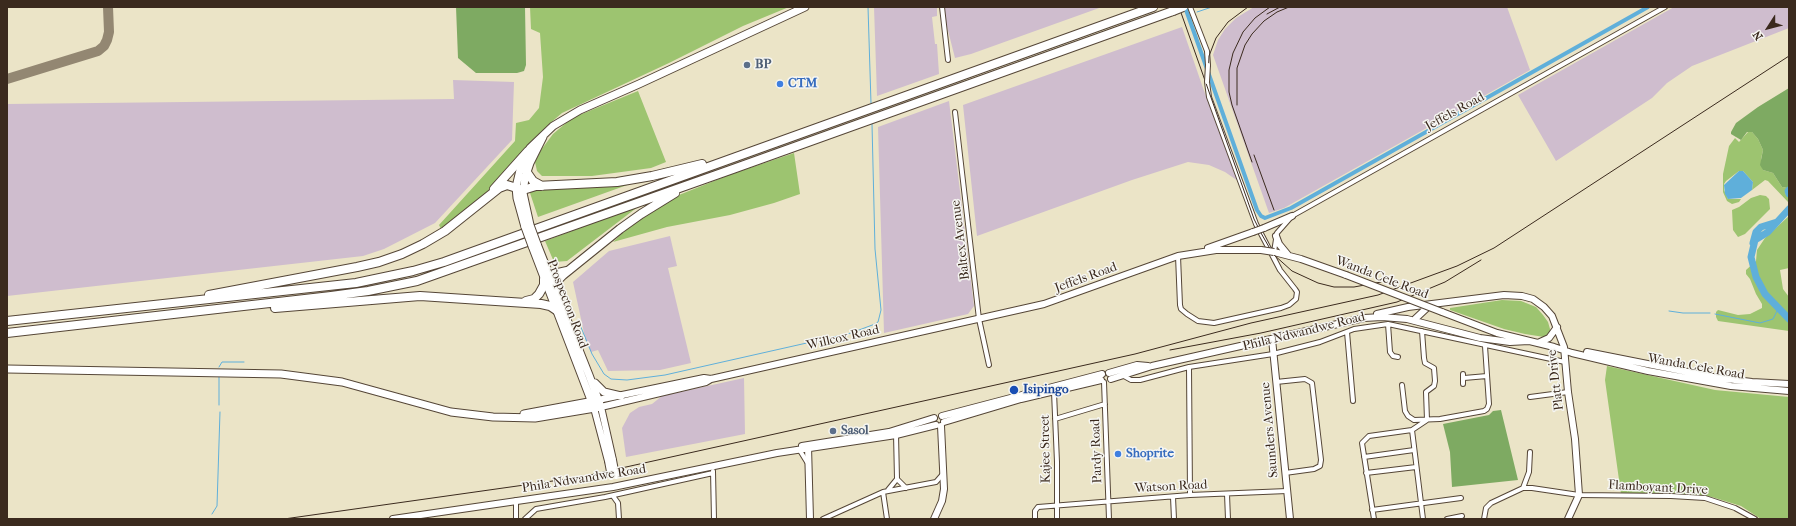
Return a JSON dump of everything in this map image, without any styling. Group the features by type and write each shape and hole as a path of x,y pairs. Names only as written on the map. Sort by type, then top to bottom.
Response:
{"highway":[{"path":"7,321 356,283 413,271 444,262 1153,7"},
{"path":"7,333 368,291 418,280 1183,7"},
{"path":"484,200 528,151"},
{"path":"169,304 194,297 379,262 402,254 428,241 461,220 503,186 510,185 520,189 542,186 587,184 652,176 679,171 730,155 735,157"},
{"path":"526,171 533,181 542,186"},
{"path":"554,289 558,280 641,214 696,182"},
{"path":"521,302 534,299 539,294 544,286 546,277 571,269"},
{"path":"176,314 243,311 420,296 521,302 550,306 559,312"}],"main road":[{"name":"Prospecton Road","path":"596,404 559,312 528,226 520,189 520,170 528,151 560,121 580,110 640,84 805,7"},
{"name":"Prospecton Road","path":"520,189 526,171 544,135"},
{"name":"Prospecton Road","path":"546,277 554,289 589,375 596,404"},
{"path":"7,369 288,375 342,382 451,412 510,417 534,418 596,404"},
{"path":"589,375 600,390 607,394 621,396"}],"street":[{"path":"942,7 948,60"},
{"path":"1178,256 1179,298 1181,309 1198,321 1214,323 1281,308 1289,305 1297,296 1295,289 1280,270 1256,224 1209,97 1207,82 1208,57 1205,42 1190,7"},
{"name":"Jeffels Road","path":"1275,250 1276,236 1280,228 1292,216 1665,7"},
{"name":"Baltex Avenue","path":"955,112 979,319 989,365"},
{"path":"1199,252 1292,216"},
{"path":"1276,236 1279,244 1288,255"},
{"name":"Wanda Cele Road","path":"1199,252 1241,249 1275,250 1346,275 1497,333 1554,347 1718,378 1789,384"},
{"name":"Jeffels Road","path":"979,319 1044,304 1178,256 1199,252"},
{"name":"Platt Drive","path":"1364,318 1408,307 1504,295 1522,296 1533,299 1544,307 1552,316 1564,349 1568,392 1575,439 1579,495 1568,519"},
{"path":"1414,320 1430,305"},
{"name":"Phila Ndwandwe Road","path":"1130,376 1152,366 1364,318 1388,317 1414,320 1480,338 1510,342 1529,341"},
{"name":"Willcox Road","path":"596,404 706,382 711,379 979,319"},
{"path":"1388,324 1390,352 1393,356 1398,357"},
{"name":"Phila Ndwandwe Road","path":"940,421 1102,374 1110,376 1130,376 1140,380 1189,367 1273,354 1320,342 1354,329 1388,324 1565,362"},
{"path":"1538,343 1549,338 1557,327"},
{"path":"1422,331 1424,361 1426,364 1433,366 1435,370 1435,384 1426,392 1427,420"},
{"path":"1347,332 1353,401"},
{"name":"Saunders Avenue","path":"1272,339 1290,519"},
{"path":"1402,385 1405,411 1408,416 1414,420 1427,420 1476,413 1488,409 1489,404 1485,346"},
{"name":"Wanda Cele Road","path":"1564,349 1682,378 1731,386 1789,391"},
{"name":"Phila Ndwandwe Road","path":"1110,376 1137,365 1152,366"},
{"path":"1189,367 1190,495"},
{"path":"1102,374 1102,381"},
{"name":"Phila Ndwandwe Road","path":"525,519 536,509 613,496 777,453 896,433 1007,403 1102,381 1109,382 1110,376"},
{"path":"1463,384 1463,376 1487,376"},
{"name":"Willcox Road","path":"596,404 621,396 704,378 711,379"},
{"path":"1276,382 1306,379 1312,383 1321,460 1320,466 1314,469 1285,473"},
{"name":"Pardy Road","path":"1102,381 1106,404 1110,519"},
{"name":"Kajee Street","path":"1054,392 1056,419 1057,519"},
{"path":"1530,397 1568,392"},
{"name":"Prospecton Road","path":"596,404 616,487"},
{"path":"1056,419 1106,404"},
{"path":"1374,519 1362,443 1369,436 1412,430 1427,420"},
{"path":"934,519 943,493 940,421"},
{"path":"1412,430 1423,519"},
{"path":"896,433 897,479 906,488"},
{"path":"808,447 810,519"},
{"name":"Phila Ndwandwe Road","path":"777,453 808,447"},
{"path":"799,449 804,455 809,466"},
{"path":"1364,457 1414,450"},
{"path":"1484,519 1486,508 1491,503 1523,488 1529,472 1530,452"},
{"path":"1366,473 1416,467"},
{"path":"713,470 714,519"},
{"name":"Phila Ndwandwe Road","path":"393,519 516,500 616,487 713,470"},
{"path":"823,519 886,491 936,482 943,474"},
{"path":"887,519 886,491 897,479"},
{"path":"936,482 943,493"},
{"name":"Flamboyant Drive","path":"1523,488 1579,495 1705,498 1735,508 1755,519"},
{"name":"Watson Road","path":"1036,519 1037,508 1190,495 1287,491"},
{"path":"1227,494 1228,519"},
{"path":"613,496 618,503 619,519"},
{"path":"1173,497 1174,519"},
{"path":"1372,510 1461,498"},
{"path":"516,500 516,519"},
{"path":"1446,519 1462,516"}],"shaded area":[{"path":"874,7 937,7 937,16 932,17 935,44 937,44 939,74 877,96"},
{"path":"942,7 1102,7 971,54 955,58"},
{"path":"1254,7 1507,7 1530,70 1284,208 1269,213 1213,55 1218,40 1225,29 1236,18"},
{"path":"1674,7 1789,7 1789,28 1692,66 1667,83 1652,98 1556,161 1518,95"},
{"path":"1182,27 1238,181 1225,172 1209,165 1188,162 1132,180 977,236 963,105"},
{"path":"453,80 514,82 512,140 435,223 384,249 363,256 7,296 7,104 454,99"},
{"path":"949,101 974,306 968,314 884,333 878,127"},
{"path":"670,236 677,266 668,268 691,363 660,370 608,371 598,350 591,352 586,342 573,282 609,251"},
{"path":"744,378 745,434 626,457 622,428 630,413 639,407 652,404 662,396"}],"green space":[{"path":"456,7 525,7 526,65 524,71 517,73 476,73 458,58"},
{"path":"530,7 789,7 743,26 669,63 562,113 548,125 486,193 441,229 439,225 515,141 516,123 529,120 539,108 543,77 540,33 531,29"},
{"path":"1789,88 1788,188 1782,187 1773,173 1763,170 1760,165 1763,150 1758,139 1752,132 1747,132 1741,140 1731,134 1731,132 1736,123 1758,107"},
{"path":"638,91 666,162 651,168 592,176 542,176 537,171 535,162 541,150 553,134 572,118"},
{"path":"1748,132 1752,132 1758,139 1763,150 1761,159 1763,170 1773,173 1782,187 1788,188 1785,191 1786,195 1789,196 1788,202 1768,181 1765,180 1752,190 1753,182 1743,171 1739,171 1724,184 1724,190 1728,199 1741,199 1739,202 1732,204 1727,201 1723,192 1723,174 1729,146 1735,138 1739,142"},
{"path":"794,153 800,194 730,215 667,227 613,242 632,224 657,207 679,195 729,175"},
{"path":"644,179 538,217 530,193 536,187 558,189 584,188"},
{"path":"1760,195 1766,196 1769,199 1770,209 1745,234 1738,237 1733,230 1732,210 1739,207 1751,198"},
{"path":"639,206 567,261 554,262 545,241"},
{"path":"1789,216 1789,268 1780,270 1783,289 1789,297 1789,331 1718,321 1716,312 1718,310 1738,315 1750,314 1762,308 1762,304 1746,274 1746,270 1756,261 1757,250 1765,238"},
{"path":"1502,300 1521,301 1536,307 1548,322 1550,334 1544,337 1504,329 1450,310 1450,308"},
{"path":"1607,366 1715,390 1789,397 1789,519 1761,519 1741,506 1712,497 1676,493 1621,494 1605,380"},
{"path":"1501,410 1518,480 1452,487 1450,452 1443,424 1489,415 1493,411"}],"water":[{"path":"1739,171 1743,171 1753,182 1752,190 1741,198 1728,199 1725,194 1724,185"}],"waterway":[{"path":"868,7 871,103"},
{"path":"1185,7 1257,210 1261,216 1265,218 1291,208 1648,7"},
{"path":"1197,12 1212,7"},
{"path":"578,320 592,354 604,374 611,379 627,380 665,375 851,333 875,324 878,322 881,310 875,249 872,124"},
{"path":"1789,190 1789,194"},
{"path":"1789,209 1768,232 1755,240 1751,257 1756,277 1765,294 1789,319"},
{"path":"1753,243 1756,232 1761,227 1777,222"},
{"path":"1715,314 1760,323 1773,319 1778,309"},
{"path":"1669,311 1683,313 1710,313"},
{"path":"219,367 222,362 244,362"},
{"path":"219,376 219,405"},
{"path":"212,514 217,506 220,412"}],"taxiway":[{"path":"7,79 98,51 104,46 109,32 108,7"}],"railway":[{"path":"1179,7 1254,219 1273,254 1292,271 1318,283 1334,287 1354,287 1381,282"},
{"path":"1208,82 1209,56 1216,38 1228,22 1248,7"},
{"path":"1252,162 1232,105 1229,92 1229,70 1233,53 1243,32 1255,18 1270,7"},
{"path":"1267,14 1280,7"},
{"path":"1237,105 1237,68 1245,45 1252,34 1264,21 1277,12 1289,7"},
{"path":"284,519 581,477 1135,354 1251,323 1378,295 1457,266 1494,248 1789,56"},
{"path":"1254,155 1274,210"},
{"path":"1170,350 1261,333 1397,302 1445,282 1481,260"}],"place":[{"name":"BP","path":"747,65"},
{"name":"CTM","path":"780,84"},
{"name":"Isipingo","path":"1014,390"},
{"name":"Sasol","path":"833,431"},
{"name":"Shoprite","path":"1118,454"}]}
